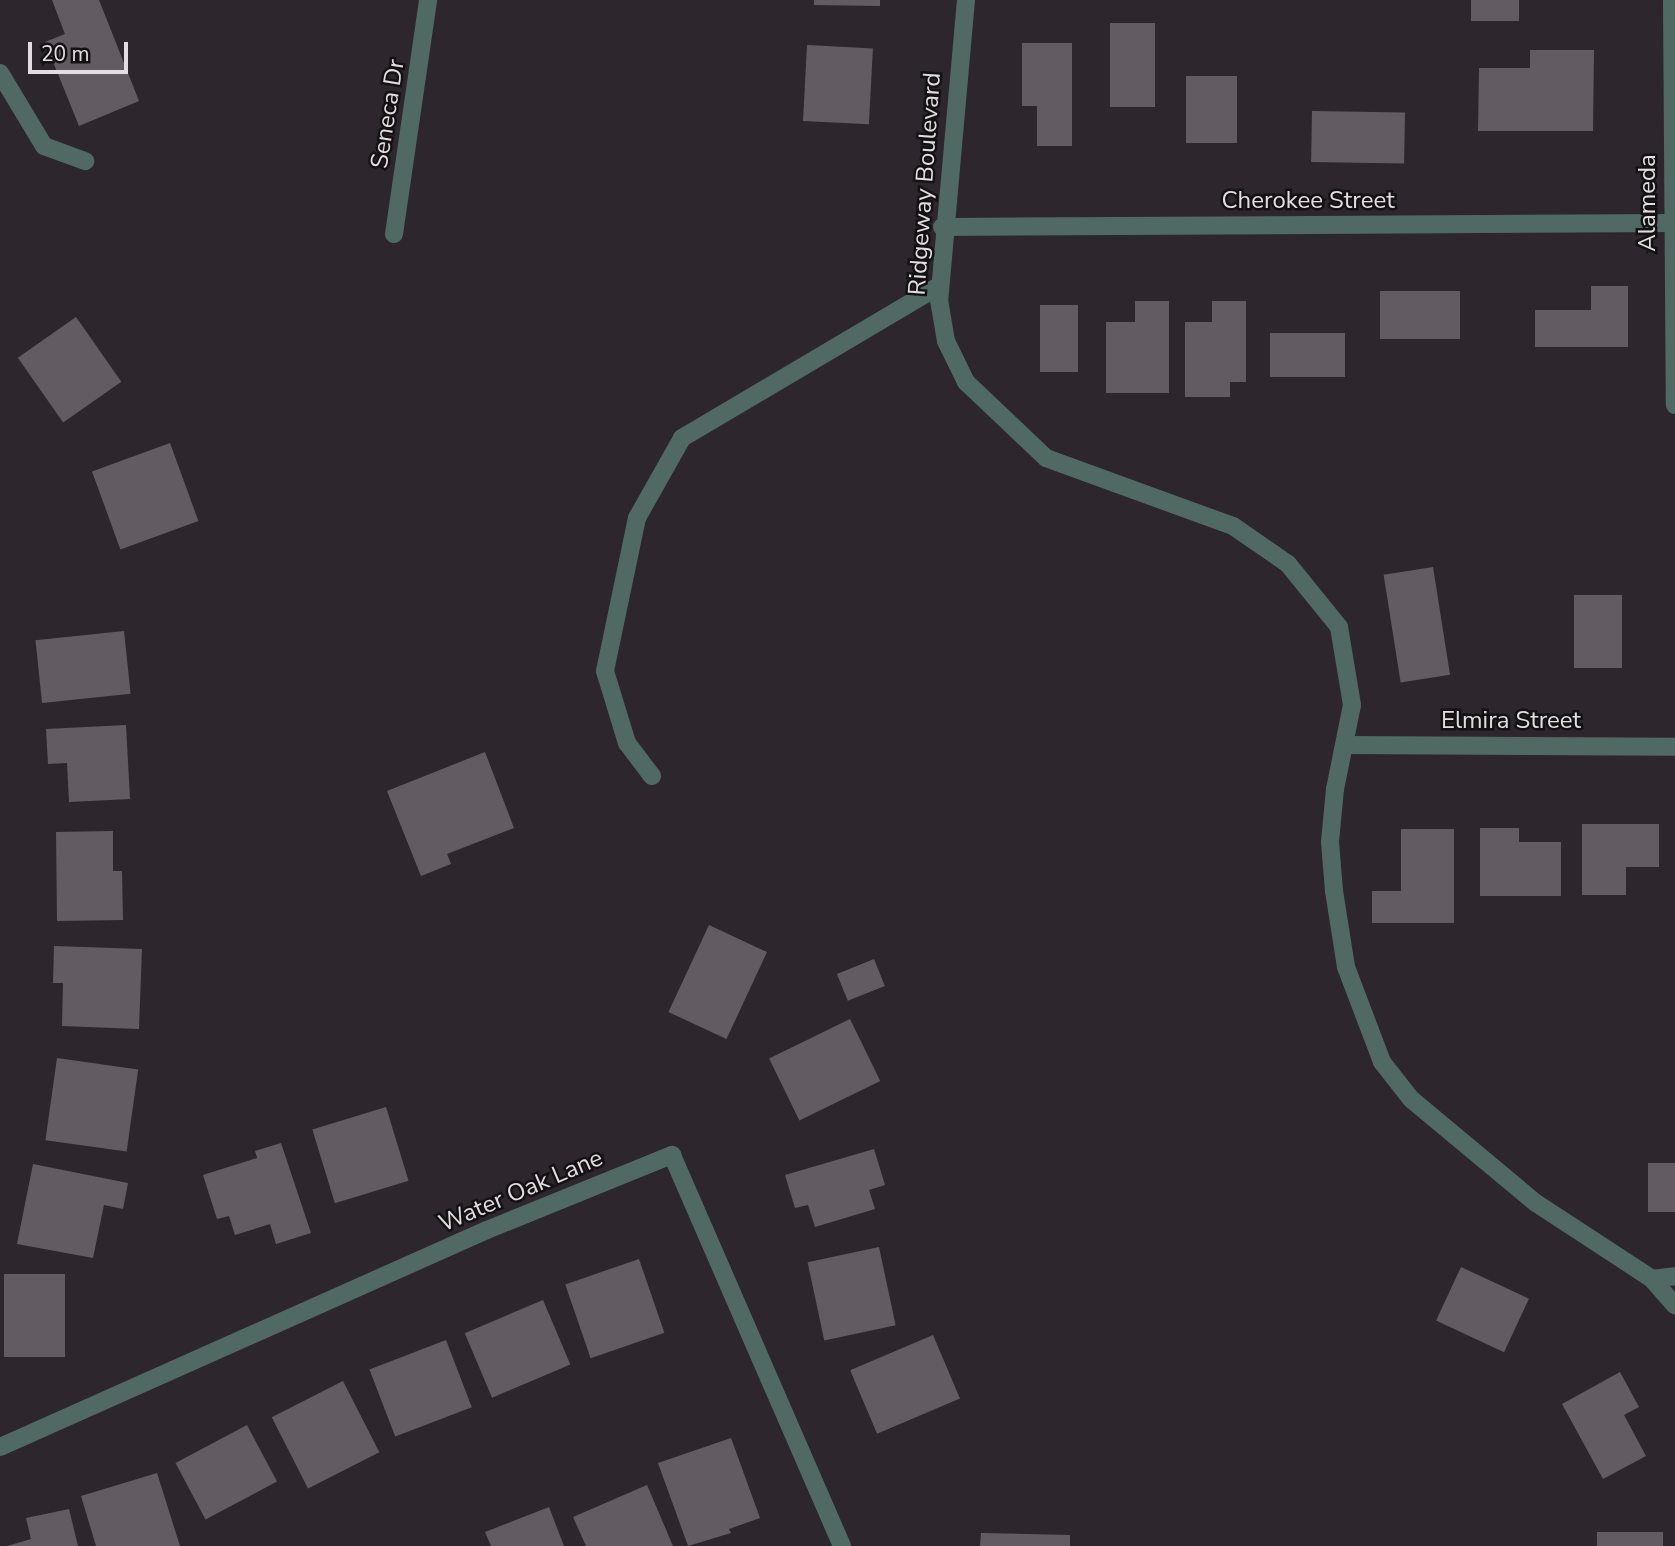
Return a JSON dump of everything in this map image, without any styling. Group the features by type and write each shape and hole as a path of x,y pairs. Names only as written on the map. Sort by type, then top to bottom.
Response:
{"street":[{"name":"Seneca Dr","path":"394,234 428,0"},
{"name":"Ridgeway Boulevard","path":"966,0 942,227 939,286 946,341 966,382 1046,458 1233,526 1289,564 1339,627 1352,705 1330,842 1334,891 1346,967 1382,1062 1411,1099 1536,1203 1652,1279 1675,1305"},
{"name":"Alameda","path":"1672,0 1675,405"},
{"path":"0,74 44,146 85,161"},
{"name":"Cherokee Street","path":"942,227 1674,223"},
{"path":"652,776 627,743 605,671 637,518 682,438 939,286"},
{"name":"Elmira Street","path":"1346,744 1675,747"},
{"name":"Water Oak Lane","path":"0,1447 487,1230 672,1155 842,1546"},
{"path":"1652,1279 1675,1276"}],"building":[{"path":"52,0 99,0 139,101 79,126 45,42 65,34"},
{"path":"814,0 880,0 880,6 814,5"},
{"path":"1471,0 1519,0 1519,21 1471,21"},
{"path":"1110,23 1155,23 1155,107 1110,107"},
{"path":"1022,43 1072,43 1072,146 1037,146 1037,106 1022,106"},
{"path":"807,45 873,48 869,124 803,121"},
{"path":"1530,50 1594,50 1593,131 1478,131 1479,68 1530,68"},
{"path":"1186,76 1237,76 1237,143 1186,143"},
{"path":"1312,111 1405,113 1404,164 1311,162"},
{"path":"1591,286 1628,286 1628,347 1535,347 1535,310 1591,310"},
{"path":"1380,291 1460,291 1460,339 1380,339"},
{"path":"1135,301 1169,301 1169,393 1106,393 1106,322 1135,322"},
{"path":"1212,301 1246,301 1246,382 1230,382 1230,397 1185,397 1185,322 1212,322"},
{"path":"1040,305 1078,305 1078,372 1040,372"},
{"path":"76,317 121,382 63,422 18,358"},
{"path":"1270,333 1345,333 1345,377 1270,377"},
{"path":"170,443 198,521 120,549 92,471"},
{"path":"1433,567 1450,675 1401,682 1384,575"},
{"path":"1574,595 1622,595 1622,668 1574,668"},
{"path":"124,631 131,694 42,703 35,640"},
{"path":"126,725 130,799 69,802 67,763 48,764 46,729"},
{"path":"485,752 514,828 447,854 451,864 421,876 387,791"},
{"path":"1582,824 1659,824 1659,867 1626,867 1626,895 1582,895"},
{"path":"1480,828 1519,828 1519,842 1561,842 1561,896 1480,896"},
{"path":"1401,829 1454,829 1454,923 1372,923 1372,891 1401,891"},
{"path":"113,831 113,871 122,871 123,920 57,921 56,832"},
{"path":"709,925 767,952 726,1039 668,1012"},
{"path":"54,946 142,949 139,1029 62,1026 63,983 53,983"},
{"path":"874,959 885,986 848,1001 837,974"},
{"path":"850,1019 880,1081 799,1120 769,1058"},
{"path":"57,1058 138,1069 127,1152 45,1140"},
{"path":"386,1107 409,1181 335,1203 312,1130"},
{"path":"281,1143 311,1233 276,1244 270,1224 235,1235 229,1216 217,1219 203,1175 257,1158 255,1151"},
{"path":"874,1149 885,1185 869,1190 875,1209 815,1227 808,1205 795,1208 785,1175"},
{"path":"1648,1163 1675,1163 1675,1212 1648,1212"},
{"path":"33,1164 128,1183 123,1209 104,1205 93,1258 17,1244"},
{"path":"879,1247 896,1325 824,1340 808,1262"},
{"path":"639,1259 664,1333 591,1358 565,1284"},
{"path":"1461,1267 1529,1299 1504,1352 1436,1320"},
{"path":"4,1274 65,1274 65,1357 4,1357"},
{"path":"543,1300 570,1364 492,1398 465,1333"},
{"path":"933,1335 960,1399 877,1434 850,1370"},
{"path":"446,1340 472,1407 395,1437 369,1369"},
{"path":"1620,1372 1639,1407 1624,1415 1646,1456 1603,1479 1562,1404"},
{"path":"343,1381 379,1452 308,1489 272,1417"},
{"path":"247,1425 277,1482 206,1520 175,1463"},
{"path":"731,1438 760,1518 729,1529 731,1533 688,1546 658,1463"},
{"path":"157,1473 180,1546 96,1546 81,1496"},
{"path":"647,1485 673,1546 586,1546 573,1517"},
{"path":"549,1507 564,1546 491,1546 485,1532"},
{"path":"69,1509 78,1546 7,1546 31,1539 26,1518"},
{"path":"1597,1532 1663,1532 1663,1546 1597,1546"},
{"path":"981,1533 1070,1535 1070,1546 980,1546"}]}
